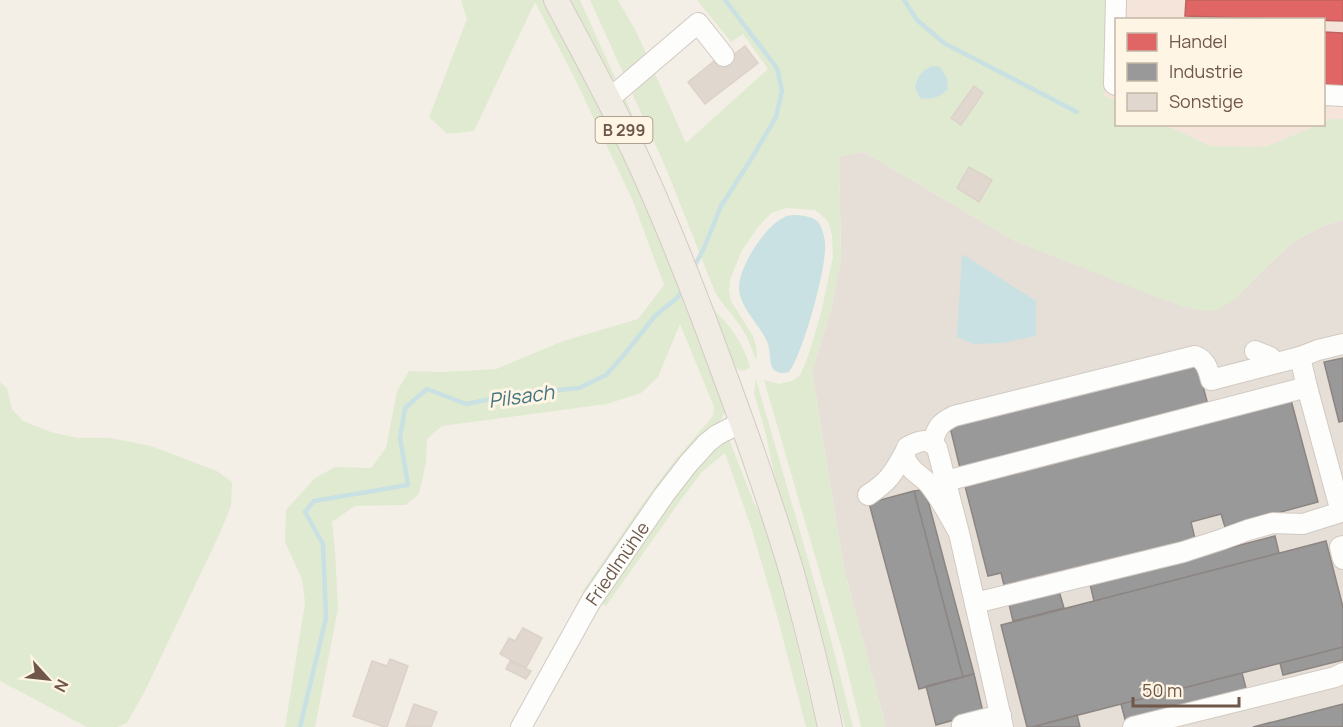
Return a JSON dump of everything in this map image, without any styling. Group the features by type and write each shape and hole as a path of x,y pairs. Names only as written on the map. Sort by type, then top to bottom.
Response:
{"main road":[{"name":"B 299","path":"556,0 609,99 684,264 742,422 791,571 816,663 830,727"}],"street":[{"path":"1116,0 1116,18"},
{"path":"609,99 698,23 724,56"},
{"path":"1115,42 1115,84"},
{"path":"1325,95 1343,96"},
{"path":"932,443 943,421 954,416 1195,356 1202,358 1206,364 1211,380 1343,344"},
{"path":"1255,351 1270,357 1276,363"},
{"path":"975,603 1183,552 1265,525 1303,524 1342,515 1300,357"},
{"path":"946,482 1307,387"},
{"name":"Friedlmühle","path":"522,727 591,601 664,495 707,443 742,422"},
{"path":"868,495 889,479 907,447 925,441 937,448 1002,721 962,725 963,727"},
{"path":"904,453 906,462 936,494 959,534"},
{"path":"1343,546 1340,547 1343,559"},
{"path":"1133,727 1335,677 1343,673"}],"shaded area":[{"path":"1107,0 1343,0 1343,119 1325,122 1325,18 1115,18 1115,100 1104,95"},
{"path":"1167,126 1315,126 1265,147 1211,146"},
{"path":"864,152 1015,241 1182,306 1235,299 1293,242 1325,225 1343,220 1343,727 886,727 844,569 812,371 831,310 841,259 839,156"}],"green space":[{"path":"461,0 544,0 568,41 660,235 726,410 719,424 588,595 582,592 643,503 675,460 713,416 714,407 680,324 658,377 641,393 607,404 442,426 427,439 426,463 419,494 406,505 355,506 332,522 338,609 315,727 285,727 305,603 302,579 285,542 286,510 315,478 335,467 371,468 386,448 397,391 409,371 496,369 563,341 638,319 664,285 632,199 573,75 535,2 474,131 447,134 429,117 467,19"},
{"path":"571,0 580,0 616,80 609,78 604,70"},
{"path":"590,0 618,0 636,31 686,143 768,69 743,34 731,42 697,0 1107,0 1104,95 1115,100 1115,126 1167,126 1211,146 1265,147 1315,126 1325,126 1325,122 1331,119 1343,119 1343,220 1325,225 1293,242 1235,299 1218,310 1204,311 1151,295 1015,241 864,152 839,156 841,259 831,310 812,371 844,569 886,727 861,727 843,653 764,380 779,384 792,381 801,374 821,313 833,257 832,235 828,221 815,210 786,208 771,213 741,252 730,280 729,290 731,301 753,336 756,360 742,328 715,292 665,166"},
{"path":"624,95 715,311 727,323 744,350 750,366 747,370 739,370 727,350 691,256 622,103"},
{"path":"756,379 831,639 853,727 845,727 776,483 754,393"},
{"path":"0,382 7,388 12,409 23,421 51,432 78,438 110,438 151,446 217,471 232,482 231,506 220,533 145,691 127,723 118,727 87,727 0,681"},
{"path":"729,439 754,503 766,523 817,727 806,727 751,527 725,453 702,472 606,606 599,602 707,451"}],"water":[{"path":"932,66 940,67 947,78 948,89 935,98 920,98 915,88 917,81 922,72"},
{"path":"786,216 811,217 819,224 824,238 825,255 818,290 801,348 789,372 780,373 771,366 768,344 746,309 739,287 743,269 761,238 776,222"},
{"path":"962,254 1036,301 1036,336 1003,343 973,344 957,337"}],"building: Handel":[{"path":"1186,0 1343,0 1343,21 1325,20 1325,18 1185,16"},
{"path":"1325,32 1343,33 1343,87 1325,87"}],"building: Industrie":[{"path":"1343,358 1343,421 1339,422 1324,362"},
{"path":"1196,360 1208,405 960,468 949,423"},
{"path":"1291,400 1318,502 1225,527 1221,514 1191,522 1195,539 1005,589 1001,573 988,576 965,486"},
{"path":"925,489 974,674 963,677 914,491"},
{"path":"914,491 963,677 919,689 869,503"},
{"path":"1275,536 1279,553 1094,601 1090,584"},
{"path":"1326,541 1343,607 1343,647 1027,727 1001,625"},
{"path":"1059,591 1064,608 1013,621 1009,604"},
{"path":"1343,647 1343,660 1283,675 1280,663"},
{"path":"1242,673 1247,692 1126,723 1121,704"},
{"path":"974,674 983,712 936,725 926,686"},
{"path":"1343,704 1343,727 1253,727"},
{"path":"1077,715 1080,727 1032,727"}],"building: Sonstige":[{"path":"745,46 758,63 705,104 688,82 714,61 718,67"},
{"path":"974,86 983,93 961,125 951,118"},
{"path":"969,167 992,180 979,202 957,188"},
{"path":"523,628 542,638 526,668 500,654 509,638 515,641"},
{"path":"390,659 408,666 387,727 384,727 353,716 372,661 387,666"},
{"path":"510,661 531,671 526,679 506,669"},
{"path":"414,704 437,712 431,727 406,726"}],"waterway":[{"name":"Pilsach","path":"694,267 721,206 776,117 782,91 777,68 725,0"},
{"path":"904,0 917,20 944,43 1077,112"},
{"name":"Pilsach","path":"300,727 326,618 323,544 305,512 314,501 408,485 400,438 405,408 427,389 466,404 517,394 579,388 606,375 655,316 678,297 683,288"}]}
